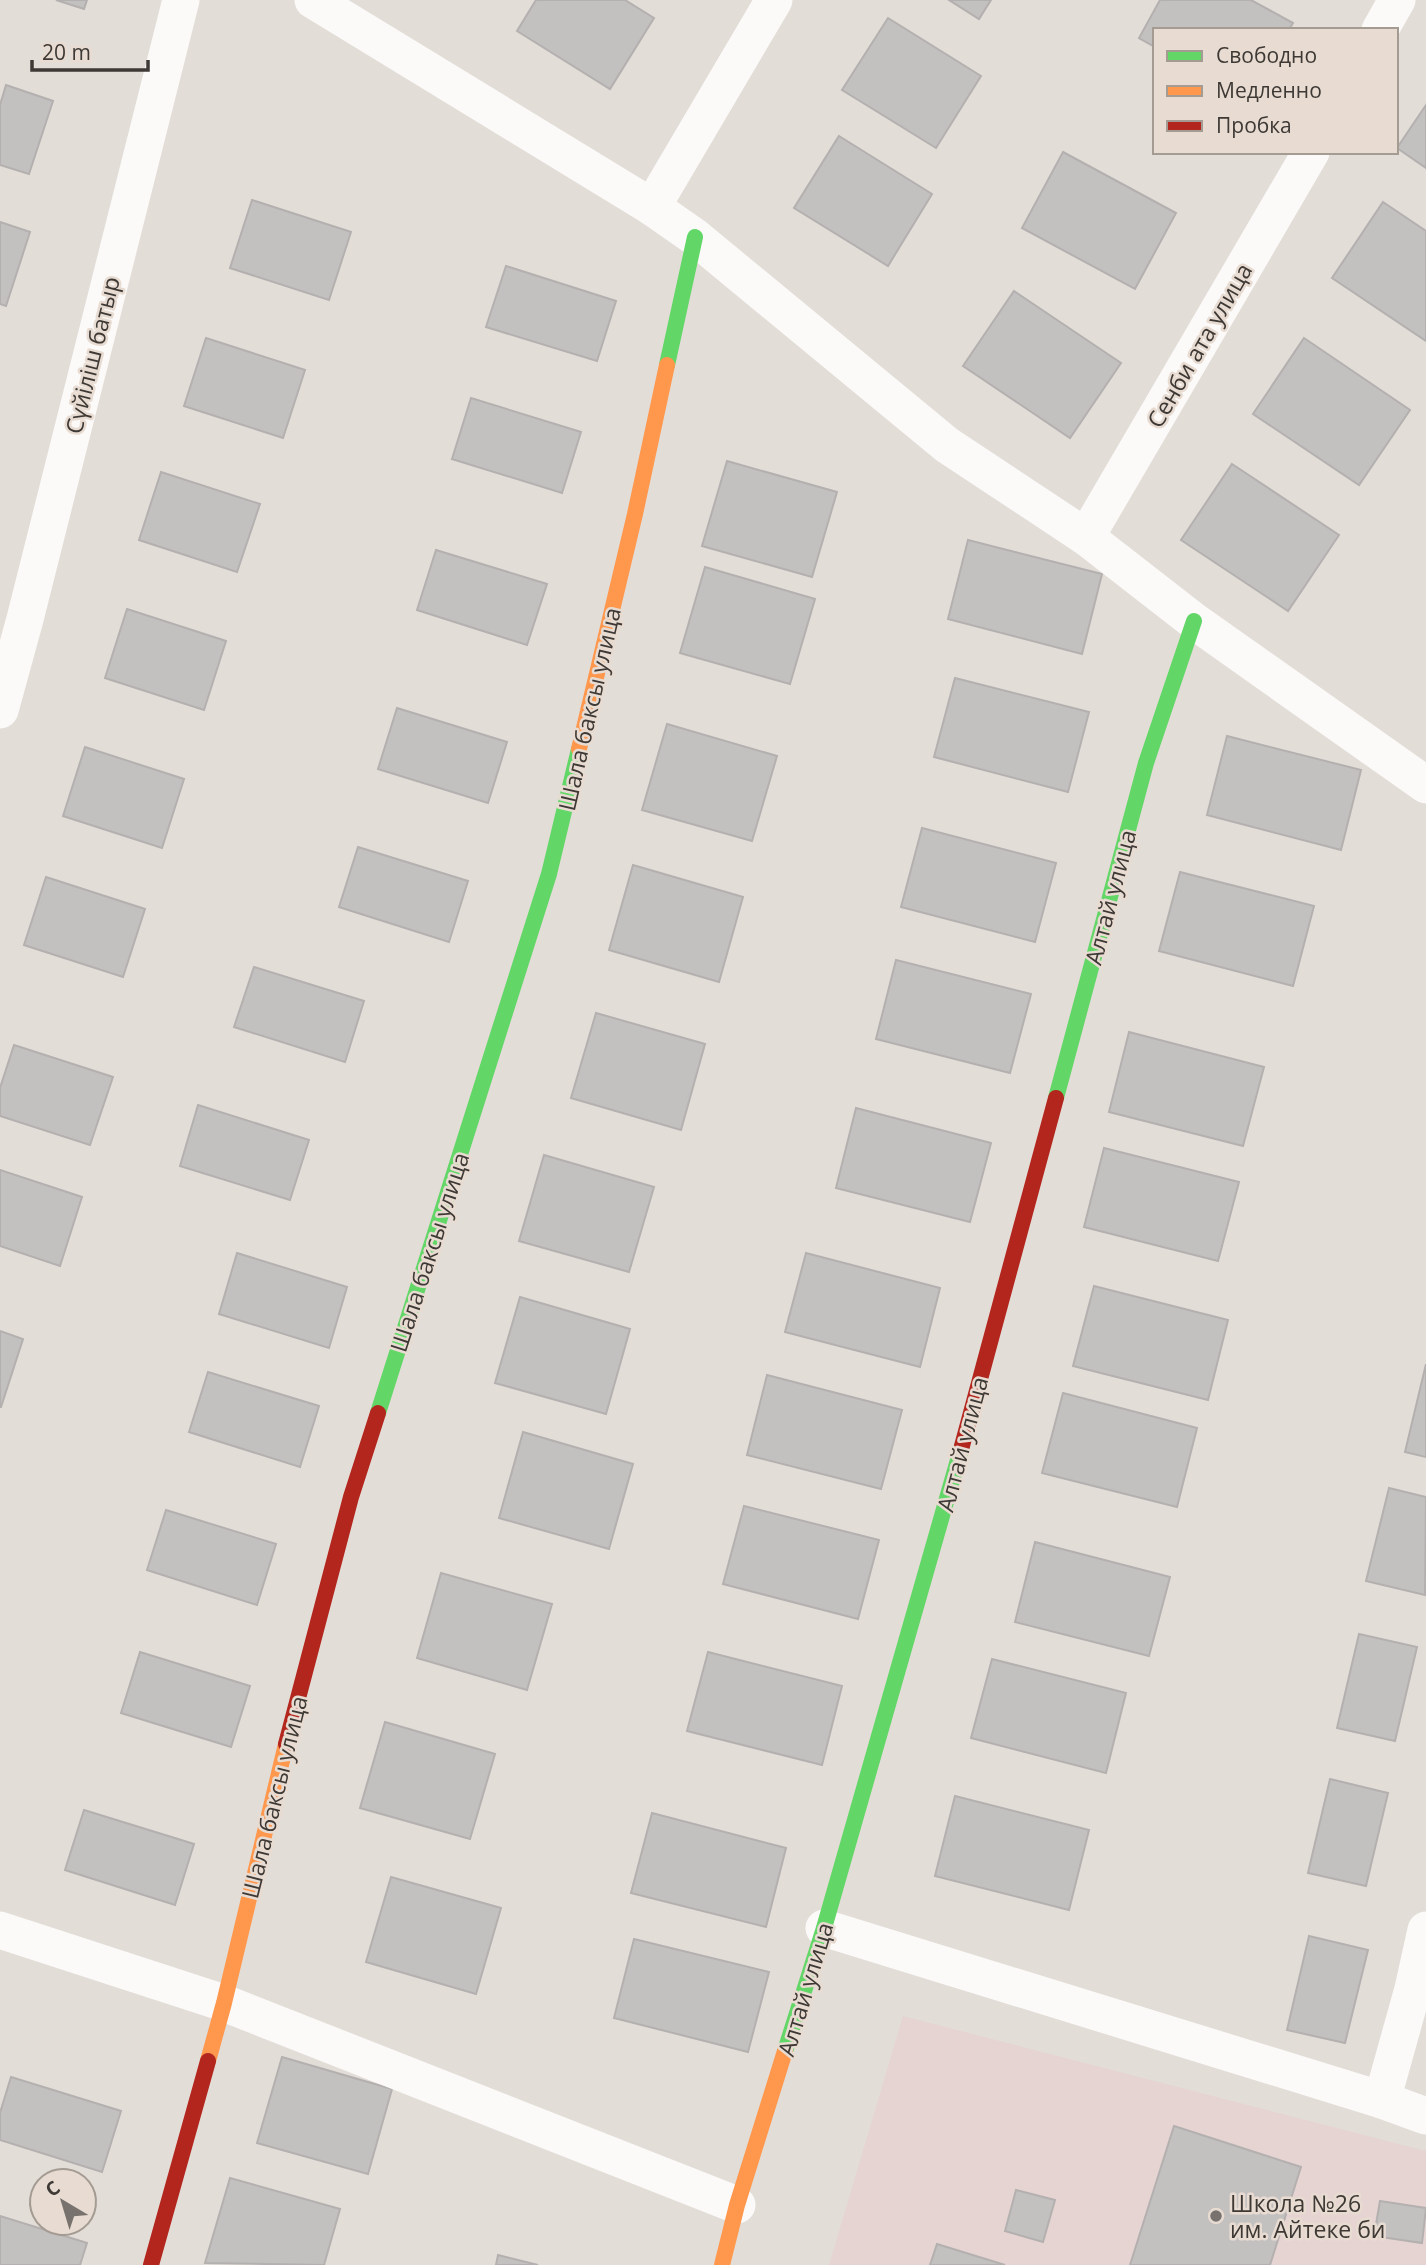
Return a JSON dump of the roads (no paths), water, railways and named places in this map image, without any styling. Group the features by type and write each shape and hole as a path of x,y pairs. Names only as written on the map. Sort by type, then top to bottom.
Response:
{"street":[{"name":"Сүйіліш батыр","path":"0,710 13,610 181,0"},
{"path":"313,0 652,207 695,237 947,444 1086,537 1194,621 1426,785"},
{"path":"652,207 774,0"},
{"path":"1381,28 1397,0"},
{"name":"Сенби ата улица","path":"1086,537 1310,154"},
{"name":"Шала баксы улица","path":"151,2265 224,2003 275,1784 351,1497 549,874 635,514 695,237"},
{"name":"Алтай улица","path":"722,2265 737,2205 824,1928 948,1499 1146,763 1194,621"},
{"path":"824,1928 1382,2099 1426,2116"},
{"path":"0,1930 224,2003 737,2205"},
{"path":"1382,2099 1413,1989 1426,1930"}],"place":[{"name":"Школа №26 им. Айтеке би","path":"1216,2216"}]}
